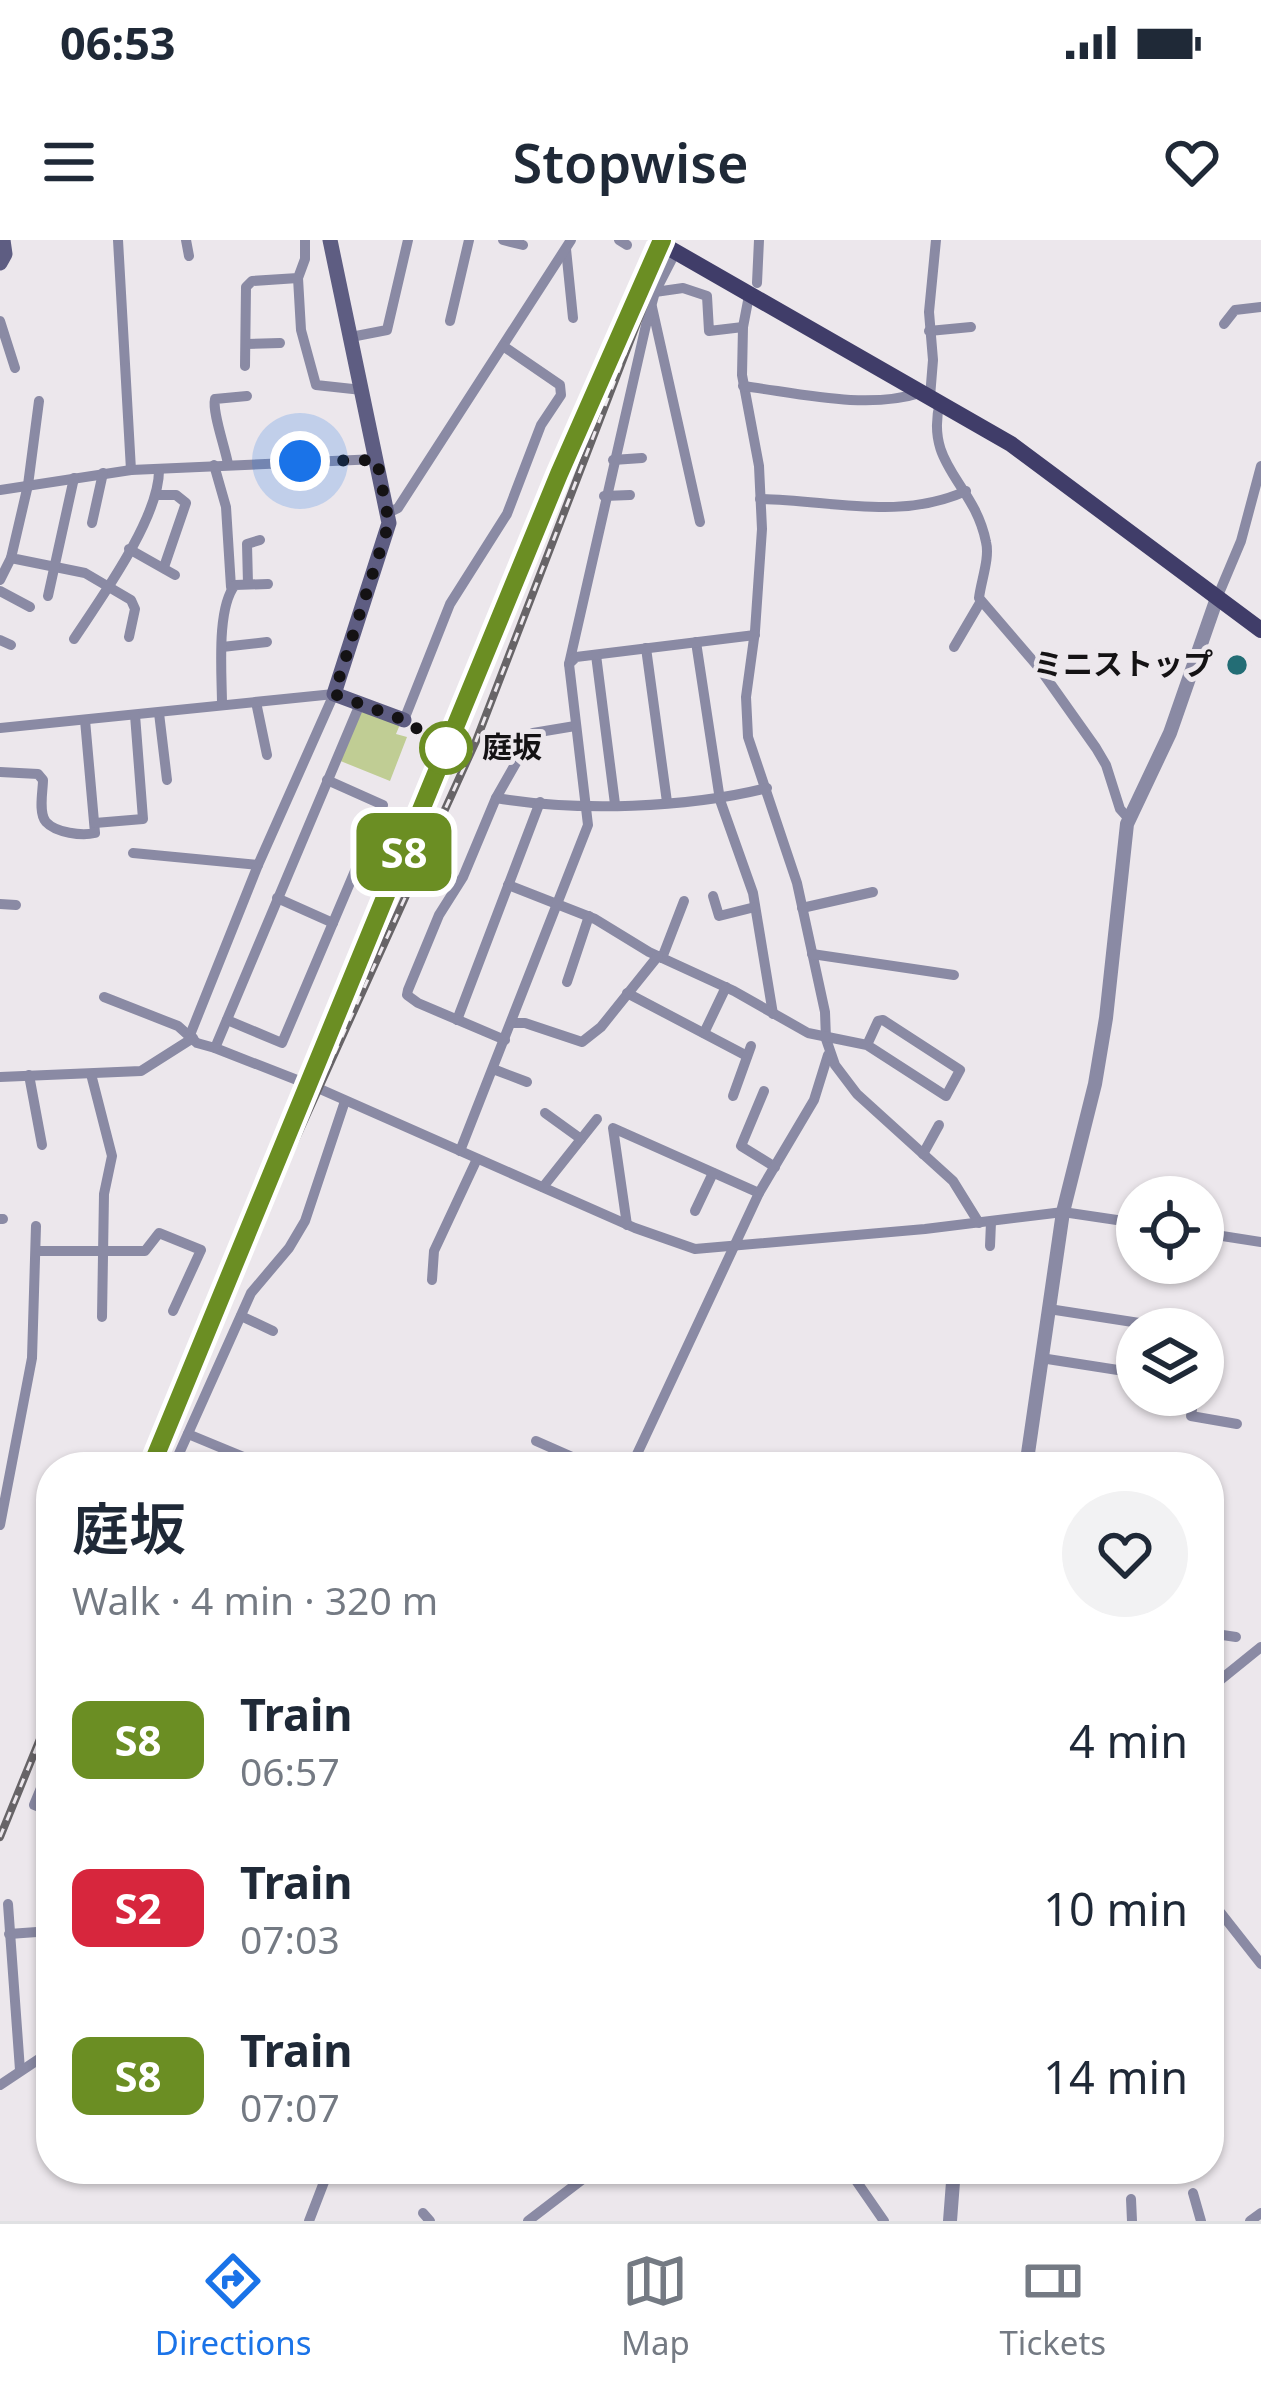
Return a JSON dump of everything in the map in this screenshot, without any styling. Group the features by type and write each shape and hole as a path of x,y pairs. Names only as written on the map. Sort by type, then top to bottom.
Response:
{"main road":[{"path":"0,263 5,254 3,240"},
{"path":"330,240 389,523 334,694 404,720"},
{"path":"656,240 677,247 1011,444 1257,623"}],"street":[{"path":"118,240 131,470"},
{"path":"186,240 189,256"},
{"path":"305,240 298,278 301,330 316,385 362,390"},
{"path":"351,337 387,330 408,240"},
{"path":"450,321 469,240"},
{"path":"503,240 523,245"},
{"path":"757,283 759,240"},
{"path":"936,240 929,331 935,439 967,491 987,545 981,601 954,647"},
{"path":"568,244 573,318"},
{"path":"388,513 398,508 568,244"},
{"path":"460,1151 589,825 568,664 654,298 677,247"},
{"path":"245,366 249,283 298,278"},
{"path":"654,298 682,288 707,296 710,331 742,327"},
{"path":"654,298 700,522"},
{"path":"638,1452 759,1192 814,1100 827,1046 802,908 747,728 760,499 759,466 743,386 742,327 748,301"},
{"path":"1224,323 1238,308 1261,307"},
{"path":"0,321 14,368"},
{"path":"929,331 970,327"},
{"path":"245,344 280,343"},
{"path":"404,720 450,604 507,514 541,425 561,395 560,385 503,346"},
{"path":"743,386 832,397 931,397"},
{"path":"228,464 221,427 214,416 215,399 247,396"},
{"path":"0,580 11,558 28,485 39,401"},
{"path":"613,460 642,458"},
{"path":"0,490 131,470 377,460"},
{"path":"214,466 226,507 231,586 222,647 222,705"},
{"path":"1028,1452 1063,1212 1102,1040 1129,819 1170,733 1241,541 1261,466"},
{"path":"74,639 109,587 158,495 159,469"},
{"path":"92,524 103,473"},
{"path":"48,596 74,478"},
{"path":"760,499 880,508 937,503 967,491"},
{"path":"129,549 170,571 186,503 176,495 158,495"},
{"path":"604,496 630,495"},
{"path":"248,584 247,544 260,540"},
{"path":"11,558 86,573 134,603 129,637"},
{"path":"231,586 268,584"},
{"path":"0,591 30,608"},
{"path":"981,601 1032,659 1096,748 1120,809 1129,819"},
{"path":"568,664 576,657 755,635"},
{"path":"222,647 267,642"},
{"path":"696,642 720,800 755,907 773,1014"},
{"path":"646,649 667,802"},
{"path":"596,655 615,804"},
{"path":"0,728 334,694 258,865 191,1037 141,1071 0,1077"},
{"path":"256,701 267,754"},
{"path":"215,1048 360,704"},
{"path":"159,712 167,780"},
{"path":"95,823 143,819 134,715"},
{"path":"0,772 42,777 46,822 72,834 95,833 85,720"},
{"path":"505,1040 414,1001 407,990 439,915 464,877 496,798 532,734 575,726"},
{"path":"227,1020 282,1043 383,805 327,780"},
{"path":"496,798 615,804 720,800 767,788"},
{"path":"457,1020 540,802"},
{"path":"133,853 258,865"},
{"path":"508,885 589,916 827,1046 867,1045 946,1096 960,1070 883,1020 878,1021 867,1045"},
{"path":"802,908 873,892"},
{"path":"713,896 719,916 755,907"},
{"path":"277,898 333,923"},
{"path":"512,1023 582,1042 601,1028 660,957 684,901"},
{"path":"0,904 16,905"},
{"path":"567,982 589,916"},
{"path":"812,954 953,975"},
{"path":"704,1034 726,987"},
{"path":"627,993 704,1034 749,1051 733,1096"},
{"path":"104,997 627,1225 695,1249 1063,1212 1116,1220"},
{"path":"827,1046 844,1082 960,1189 985,1222 990,1246"},
{"path":"493,1069 527,1082"},
{"path":"91,1074 112,1156 104,1194 102,1317"},
{"path":"29,1075 42,1145"},
{"path":"764,1091 741,1146 775,1166"},
{"path":"180,1452 251,1293 289,1248 304,1221 345,1101"},
{"path":"545,1113 581,1139"},
{"path":"543,1187 597,1119"},
{"path":"923,1154 939,1125"},
{"path":"627,1225 613,1128 759,1192"},
{"path":"431,1280 434,1251 477,1159"},
{"path":"695,1211 713,1173"},
{"path":"0,1525 32,1358 36,1226"},
{"path":"36,1251 146,1251 159,1233 201,1250 173,1311"},
{"path":"1224,1236 1261,1242"},
{"path":"1048,1309 1116,1319"},
{"path":"241,1316 273,1331"},
{"path":"1041,1358 1116,1370"},
{"path":"1191,1416 1237,1424"},
{"path":"188,1434 232,1452"},
{"path":"536,1441 561,1452"},
{"path":"1224,1635 1236,1637"},
{"path":"1224,1677 1261,1647"},
{"path":"8,1904 20,2069"},
{"path":"1224,1917 1261,1964"},
{"path":"9,1934 36,1932"},
{"path":"0,2028 17,2027"},
{"path":"0,2085 36,2060"},
{"path":"308,2221 323,2184"},
{"path":"528,2221 576,2184"},
{"path":"858,2184 884,2221"},
{"path":"950,2221 953,2184"},
{"path":"1193,2193 1201,2221"},
{"path":"1131,2199 1132,2221"},
{"path":"1250,2221 1261,2213"}],"green space":[{"path":"361,707 401,722 396,734 407,737 390,781 338,760"}],"railway":[{"path":"163,1452 269,1198 476,741 669,240"},
{"path":"353,976 574,437"},
{"path":"0,1837 36,1749"}],"train":[{"name":"S8","path":"157,1452 559,474 662,240"}],"place":[{"name":"ミニストップ","path":"1237,665"},
{"name":"庭坂","path":"446,748"}],"route":[{"path":"300,461 377,460 388,513 389,523 334,694 404,720 446,748"}]}
